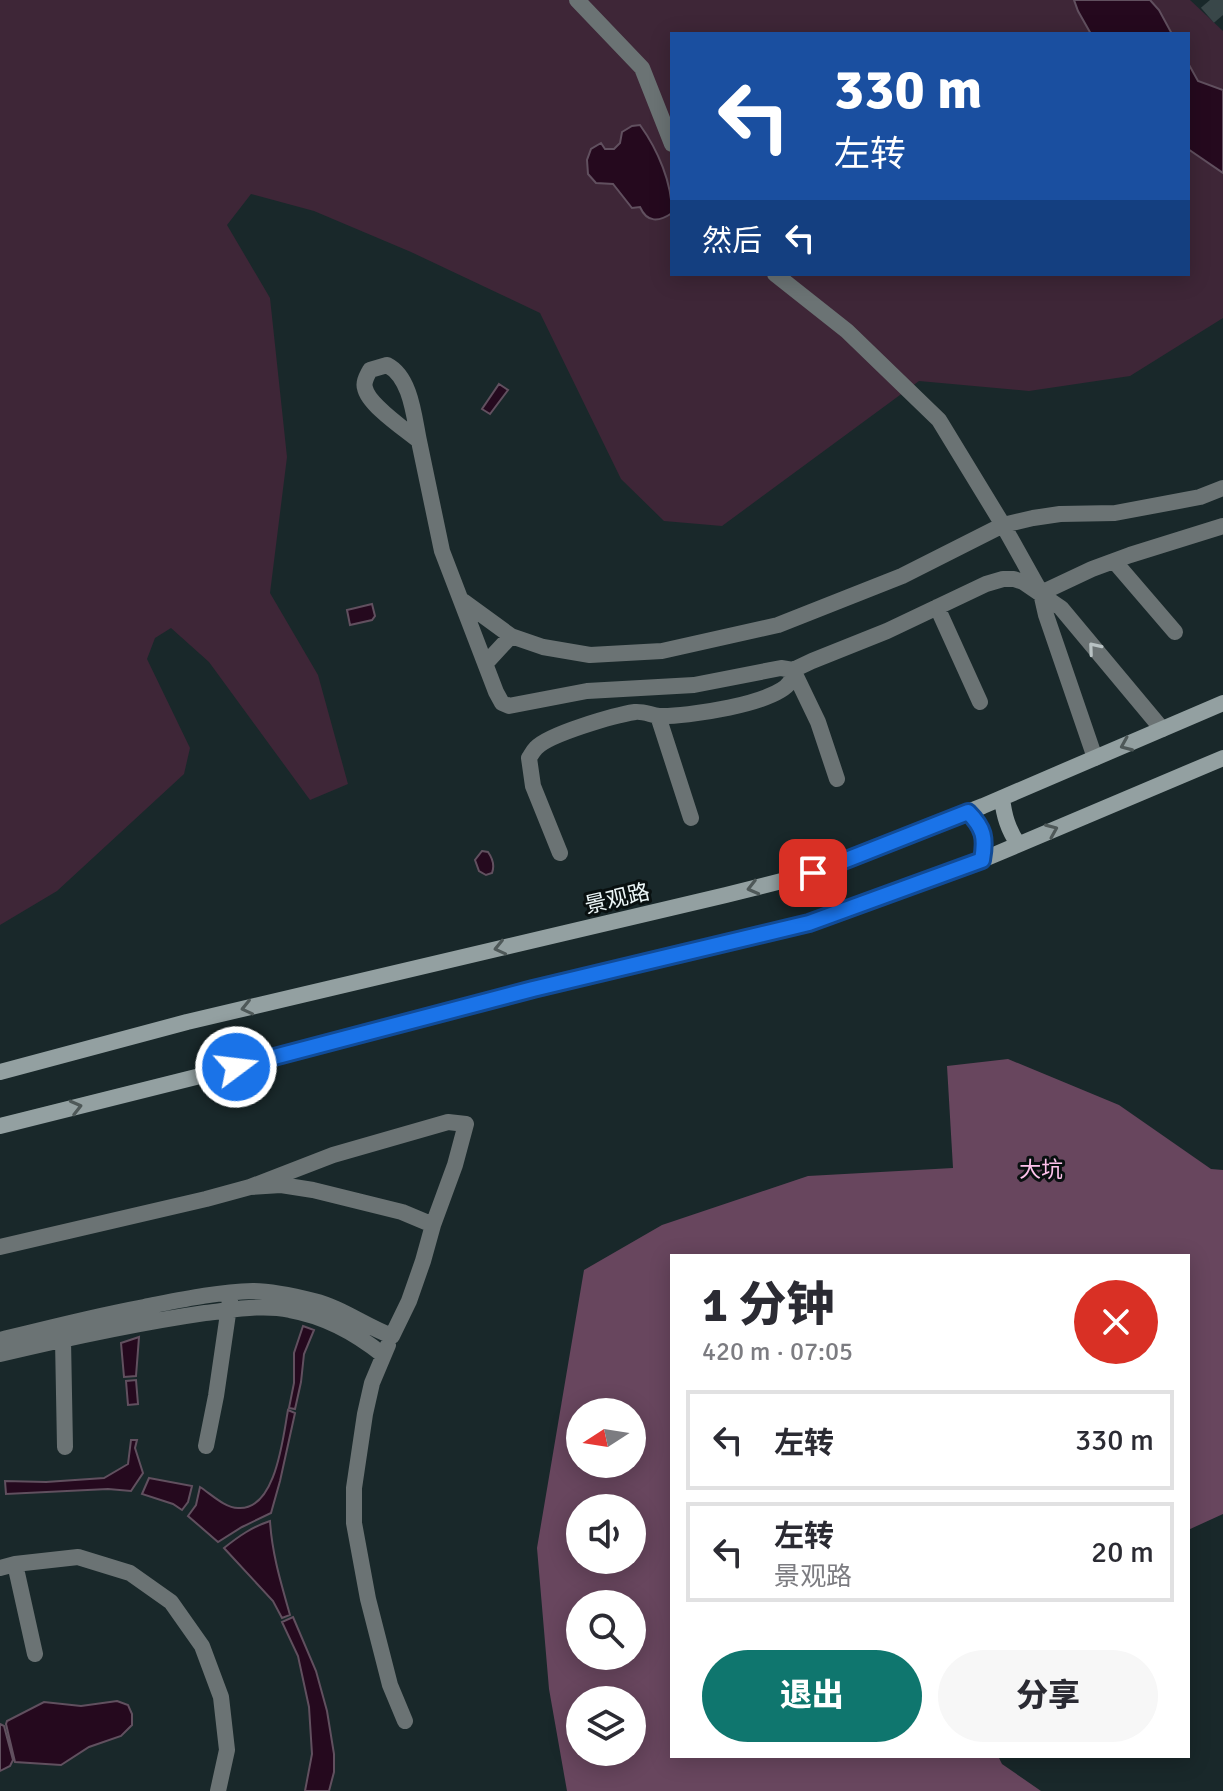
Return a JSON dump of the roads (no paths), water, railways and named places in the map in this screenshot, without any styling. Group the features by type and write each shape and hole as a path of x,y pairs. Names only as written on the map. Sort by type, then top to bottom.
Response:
{"street":[{"path":"577,0 642,68 670,139"},
{"path":"778,276 847,331 939,420 1041,593 1095,758"},
{"path":"419,441 442,551 502,703 509,706 587,691 694,685 781,668 793,670 887,631 986,584 1014,579 1061,608 1162,729"},
{"path":"462,601 511,636 543,647 590,655 662,651 778,625 902,576 1003,525 1060,514 1115,513 1200,497 1223,488"},
{"path":"1041,593 1092,569 1223,526"},
{"path":"1114,561 1175,632"},
{"path":"937,607 980,702"},
{"path":"486,663 511,636"},
{"path":"560,853 533,786 529,758 537,746 564,733 638,711 658,716 724,710 785,688 793,670"},
{"path":"793,670 818,722 837,779"},
{"name":"景观路","path":"0,1072 187,1022 813,873 1002,798 1223,703"},
{"path":"658,716 691,818"},
{"path":"0,1126 533,989 809,923 982,860 1223,758"},
{"path":"1002,798 1003,815 1018,844"},
{"path":"968,812 978,822 982,833 985,844 982,860"},
{"path":"0,1247 250,1187 333,1155 448,1122 466,1124 409,1301 372,1383 354,1488 354,1523 368,1599 390,1685 405,1721"},
{"path":"250,1187 281,1185 313,1190 402,1212 433,1225"},
{"path":"230,1302 253,1291 317,1301 392,1336"},
{"path":"0,1354 61,1333 100,1315 193,1297 291,1310 336,1325 383,1355"},
{"path":"206,1446 230,1302"},
{"path":"0,1340 61,1333"},
{"path":"61,1333 65,1447"},
{"path":"35,1654 8,1566 78,1557 130,1573 171,1602 202,1646 221,1697 227,1750 218,1791"}],"tunnel":[{"path":"1210,0 1223,15"}],"park label":[{"name":"大坑","path":"1041,1169"}]}
